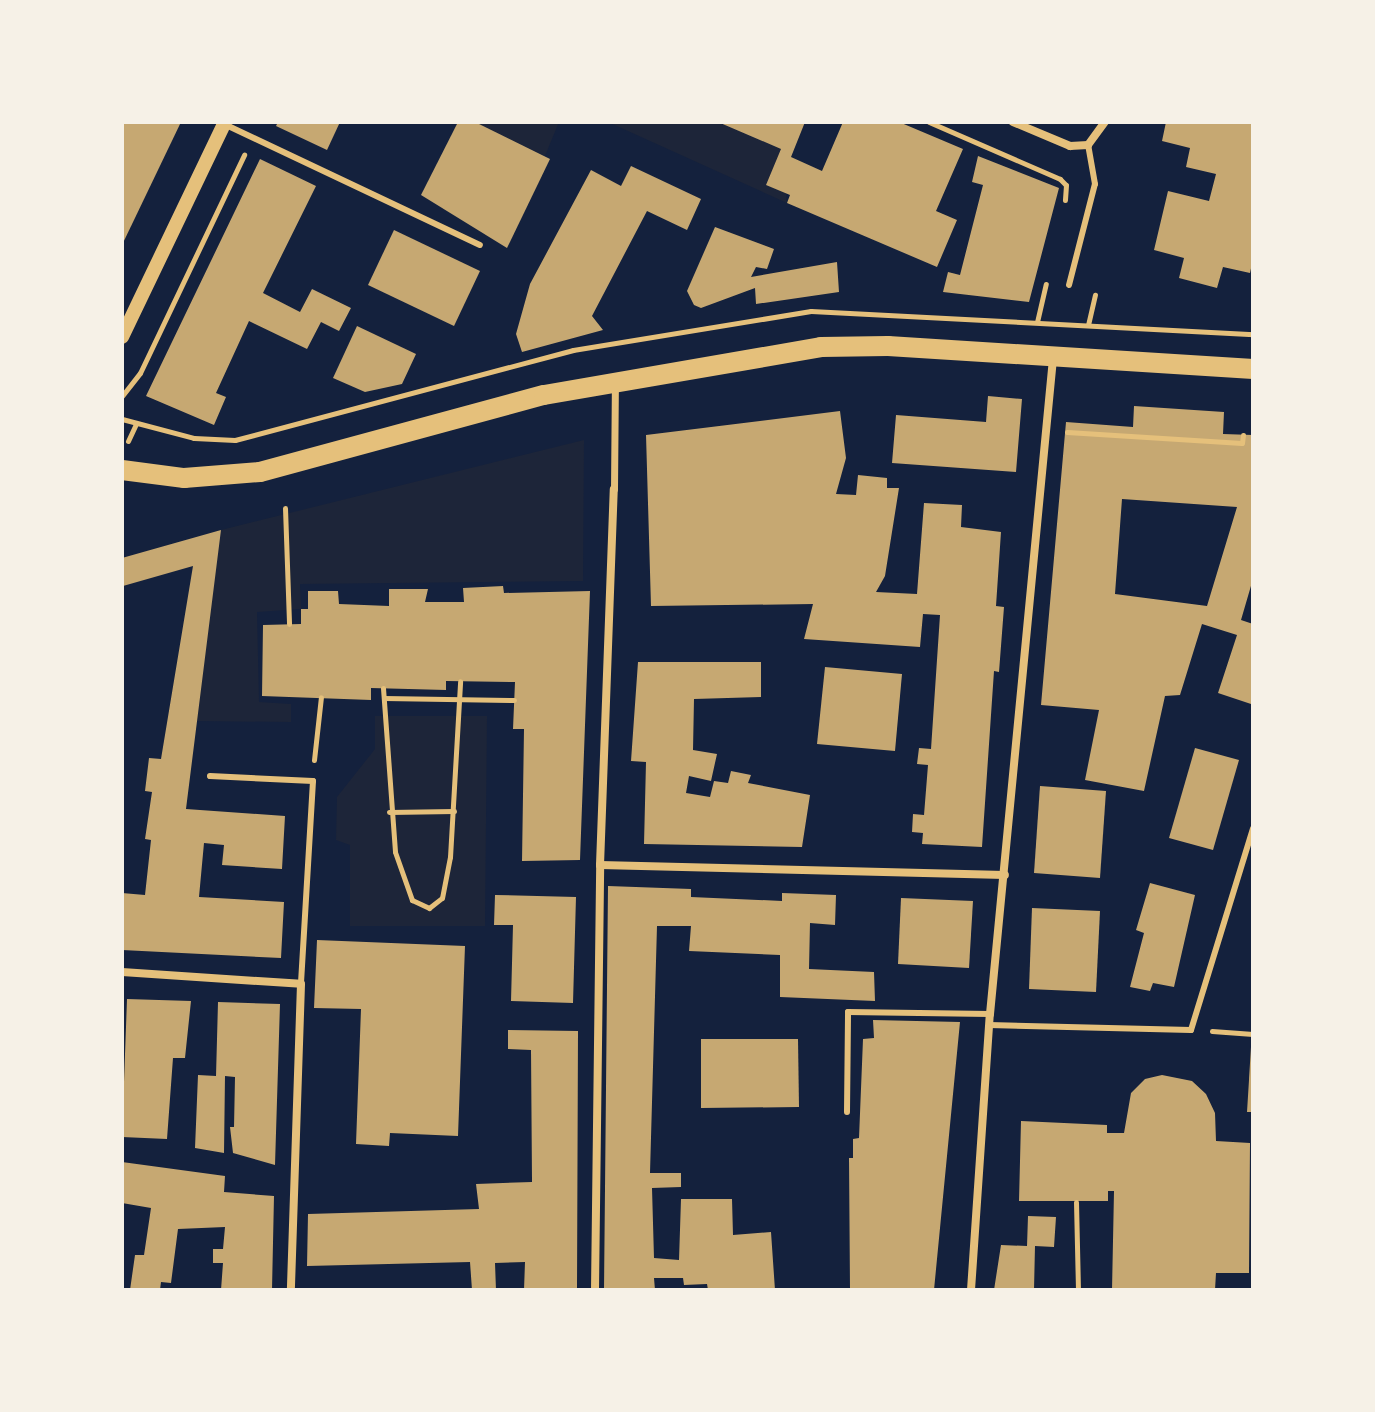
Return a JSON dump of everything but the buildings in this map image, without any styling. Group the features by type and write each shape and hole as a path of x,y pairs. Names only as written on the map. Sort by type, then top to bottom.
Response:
{"main road":[{"path":"122,470 206,478 290,467 615,379 821,347 1253,369"}],"street":[{"path":"1013,122 1070,146 1088,145 1105,122"},
{"path":"122,337 224,123"},
{"path":"971,1290 989,1025 1053,358"},
{"path":"595,1290 600,865 615,379"},
{"path":"600,865 1005,875"},
{"path":"122,972 301,984 291,1290"}],"lane":[{"path":"224,123 480,245"},
{"path":"1069,285 1095,184 1088,145"},
{"path":"210,776 313,781 301,984"},
{"path":"989,1025 1191,1030 1253,828"},
{"path":"847,1112 848,1012 990,1014"}],"path":[{"path":"929,122 1066,185 1063,208"},
{"path":"122,396 140,373 252,138"},
{"path":"1034,168 1038,159"},
{"path":"1047,277 1037,322 1253,334"},
{"path":"1088,325 1095,295"},
{"path":"122,418 136,424"},
{"path":"1066,432 1242,443 1243,435"},
{"path":"285,508 289,624"},
{"path":"383,688 389,812 406,887 412,900 429,908 442,898 454,811 460,681"},
{"path":"313,781 321,697"},
{"path":"384,698 514,700"},
{"path":"389,812 454,811"},
{"path":"1191,1030 1253,1034"},
{"path":"1076,1202 1078,1290"}],"shaded area":[{"path":"475,122 559,122 545,156"},
{"path":"608,122 718,122 781,149 787,203"},
{"path":"584,440 583,581 300,584 301,609 257,612 259,702 291,704 291,722 195,721 221,530"},
{"path":"375,716 487,716 485,926 350,926 350,845 336,840 337,797 375,749"}]}
